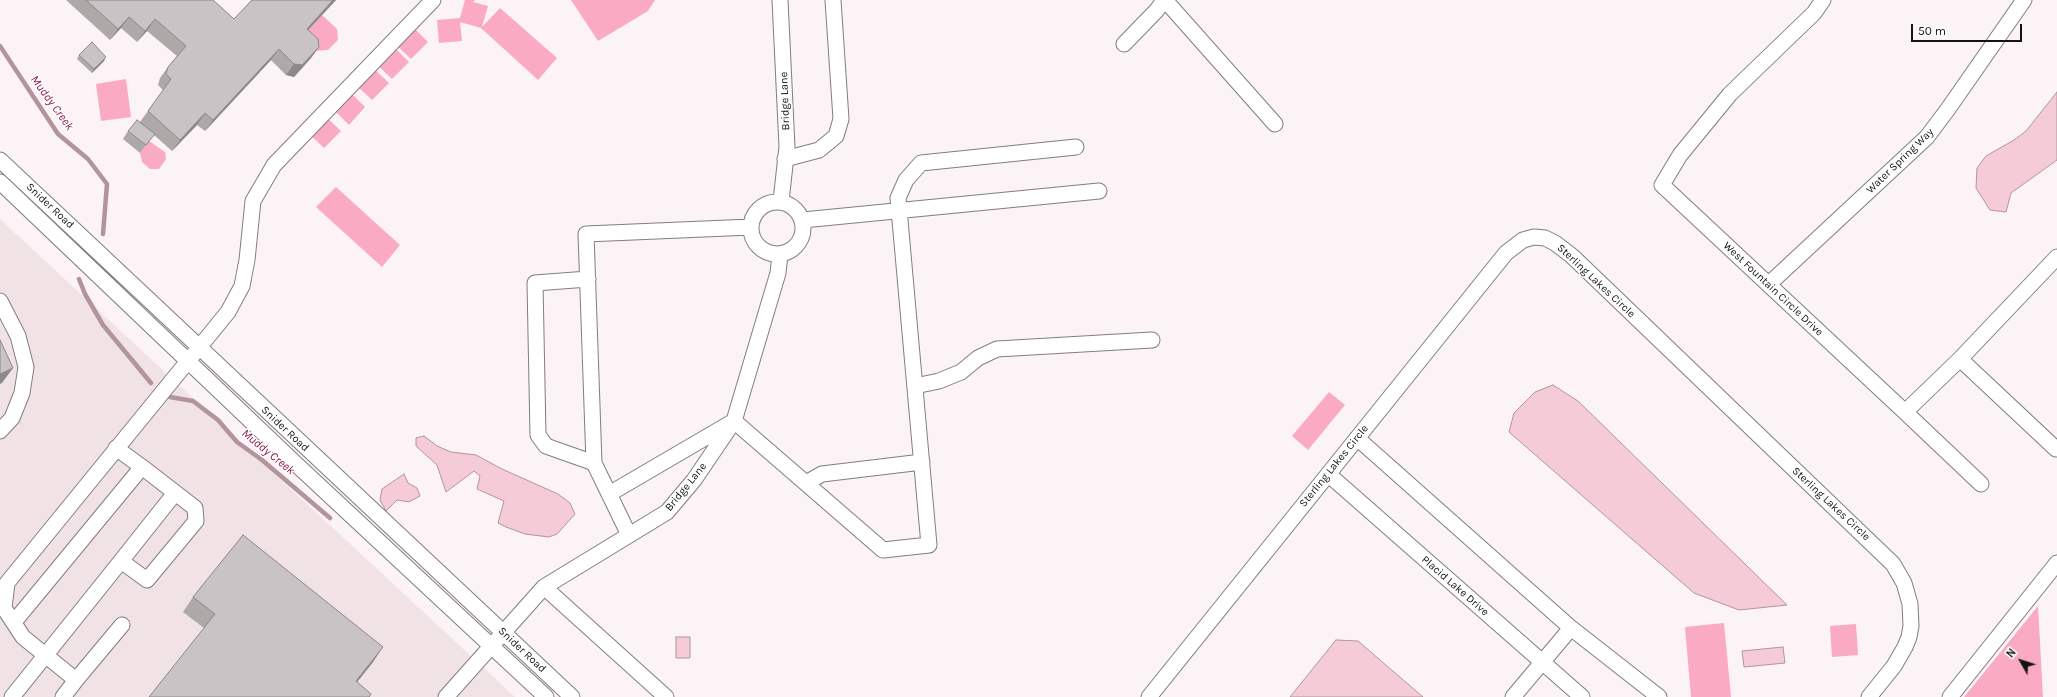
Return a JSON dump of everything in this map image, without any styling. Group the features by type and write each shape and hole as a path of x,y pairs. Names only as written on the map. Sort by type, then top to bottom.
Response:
{"street":[{"path":"76,680 23,637 4,608 3,582 116,448 198,346 228,312 242,286 247,260 253,200 274,166 433,0"},
{"name":"Bridge Lane","path":"780,0 786,147 781,202"},
{"path":"785,159 819,150 836,136 841,119 833,0"},
{"path":"1124,44 1157,10 1164,0 1275,124"},
{"name":"West Fountain Circle Drive","path":"1823,0 1814,13 1730,94 1680,155 1662,184 1981,484"},
{"name":"Water Spring Way","path":"1769,284 1927,137 2024,0"},
{"path":"609,494 734,422 883,550 929,546 898,198 906,180 921,163 1076,147"},
{"name":"Snider Road","path":"0,160 572,697"},
{"name":"Snider Road","path":"0,182 546,697"},
{"path":"803,220 1100,191"},
{"path":"771,202 781,202 793,207 803,220 804,228 800,242 789,252 771,254 759,247 753,240 751,226 754,215 758,209 771,202"},
{"path":"629,535 594,464 586,234 751,226"},
{"name":"Sterling Lakes Circle","path":"1149,697 1506,253 1523,240 1534,237 1545,238 1555,243 1572,256 1886,555 1896,568 1904,582 1910,604 1909,637 1894,666 1869,697"},
{"name":"Bridge Lane","path":"446,697 490,645 544,587 667,512 694,480 734,422 778,273 780,254"},
{"path":"1905,412 1960,359 2055,262"},
{"path":"588,279 535,283 538,435 546,446 594,464"},
{"path":"0,301 18,336 26,367 22,393 12,418 0,432"},
{"path":"915,386 939,381 961,372 978,358 997,348 1152,340"},
{"path":"1960,359 2056,450"},
{"path":"1357,438 1571,628 1659,697"},
{"path":"116,448 195,508 196,521 147,580 121,561"},
{"path":"806,483 822,474 922,462"},
{"path":"14,622 142,467"},
{"name":"Placid Lake Drive","path":"1328,474 1582,697"},
{"path":"12,697 176,493"},
{"path":"1950,697 2057,563"},
{"path":"544,587 666,697"},
{"path":"63,697 122,625"},
{"path":"1513,697 1571,628"},
{"path":"1591,644 1643,697"}],"shaded area":[{"path":"465,0 475,0 473,2 488,6 482,27 500,8 557,58 538,80 481,28 460,22 462,41 439,43 437,20 460,18"},
{"path":"571,0 655,0 648,11 598,41"},
{"path":"322,15 337,29 338,40 328,50 311,51 299,40"},
{"path":"411,25 428,42 411,59 394,43"},
{"path":"392,45 409,62 392,79 375,63"},
{"path":"372,67 389,83 372,100 355,84"},
{"path":"126,79 131,117 101,121 96,84"},
{"path":"349,91 365,107 349,125 332,108"},
{"path":"2057,92 2057,160 2011,193 2006,212 1990,210 1976,188 1977,168 1986,156 2014,140 2026,131"},
{"path":"324,115 341,131 324,148 307,132"},
{"path":"149,141 165,152 166,159 159,169 150,169 142,162 140,153"},
{"path":"336,187 400,245 382,267 316,207"},
{"path":"0,219 515,697 0,697"},
{"path":"1553,385 1578,401 1787,605 1739,610 1694,593 1509,432 1514,413 1535,392"},
{"path":"1329,392 1345,405 1308,450 1292,436"},
{"path":"424,436 437,446 451,452 476,455 502,469 558,494 570,503 575,514 557,534 549,537 525,534 498,523 504,501 477,489 480,476 474,471 446,492 437,465 416,446 416,438"},
{"path":"404,474 408,483 417,488 420,496 409,502 397,500 386,511 380,500 382,489"},
{"path":"2038,606 2043,697 1964,697"},
{"path":"1724,623 1731,697 1691,697 1685,627"},
{"path":"1856,624 1858,655 1832,657 1830,626"},
{"path":"676,637 690,637 690,658 676,658"},
{"path":"1336,640 1358,641 1423,697 1290,697"},
{"path":"1783,647 1785,663 1744,667 1742,651"}],"building":[{"path":"86,0 213,0 234,19 252,0 333,0 307,29 318,39 319,47 302,65 294,64 279,49 213,120 205,113 180,140 148,111 171,79 166,74 168,67 186,46 155,19 145,31 129,17 118,29"},
{"path":"92,42 106,57 94,69 79,55"},
{"path":"137,120 155,134 146,145 128,131"},
{"path":"0,340 13,368 0,374"},
{"path":"243,535 383,647 356,681 371,694 369,697 149,697 215,614 193,597"}],"waterway":[{"name":"Muddy Creek","path":"0,46 58,134 88,159 107,184 103,234"},
{"name":"Muddy Creek","path":"79,279 85,294 103,325 151,383"},
{"name":"Muddy Creek","path":"170,397 193,401 218,420 237,442 262,460 330,518"}]}
